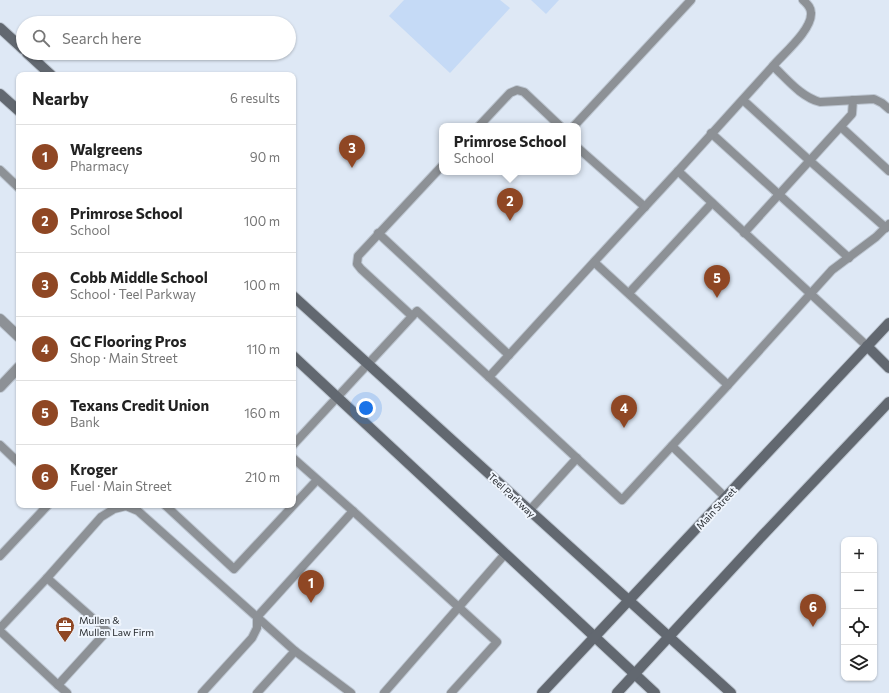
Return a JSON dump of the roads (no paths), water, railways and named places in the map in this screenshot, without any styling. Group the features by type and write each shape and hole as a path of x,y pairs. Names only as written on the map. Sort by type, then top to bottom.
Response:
{"main road":[{"path":"0,28 16,43"},
{"path":"35,60 48,72"},
{"path":"0,94 16,108"},
{"name":"Teel Parkway","path":"296,299 731,693"},
{"name":"Main Street","path":"542,693 889,323"},
{"path":"868,346 889,368"},
{"path":"296,359 655,693"},
{"path":"617,693 889,402"}],"street":[{"path":"0,319 16,334"},
{"path":"0,387 16,370"}],"lane":[{"path":"577,123 690,0"},
{"path":"489,377 711,133 743,100 804,31 810,21 811,12 808,5 803,0"},
{"path":"773,66 812,100 820,102 874,99 889,109"},
{"path":"482,123 510,93 517,90 524,92 557,123"},
{"path":"296,442 417,311 622,500 832,270 876,237 888,226 810,161 743,100"},
{"path":"744,233 852,114 854,100"},
{"path":"841,126 889,171"},
{"path":"711,133 849,258"},
{"path":"581,151 645,207"},
{"path":"412,316 361,270 357,264 358,256 439,169"},
{"path":"0,170 16,185"},
{"path":"678,171 868,346"},
{"path":"629,293 712,203"},
{"path":"378,233 510,355"},
{"path":"594,262 728,385"},
{"path":"0,445 16,460"},
{"path":"672,446 726,497"},
{"path":"529,511 577,458"},
{"path":"296,461 497,642 452,693"},
{"path":"296,503 317,480"},
{"path":"0,556 45,508"},
{"path":"0,628 101,517 118,508"},
{"path":"131,508 138,511 295,651 351,693"},
{"path":"168,508 234,569 291,508"},
{"path":"202,693 252,638 257,628 257,617 353,511"},
{"path":"384,693 505,554"},
{"path":"47,578 107,630 58,685"},
{"path":"0,631 67,693"},
{"path":"257,693 295,651"}],"place":[{"name":"Cobb Middle School","path":"352,168"},
{"name":"Primrose School","path":"510,221"},
{"name":"Texans Credit Union","path":"717,298"},
{"name":"GC Flooring Pros","path":"624,428"},
{"name":"Walgreens","path":"311,603"},
{"name":"Kroger","path":"813,627"},
{"name":"Mullen & Mullen Law Firm","path":"65,643"}]}
